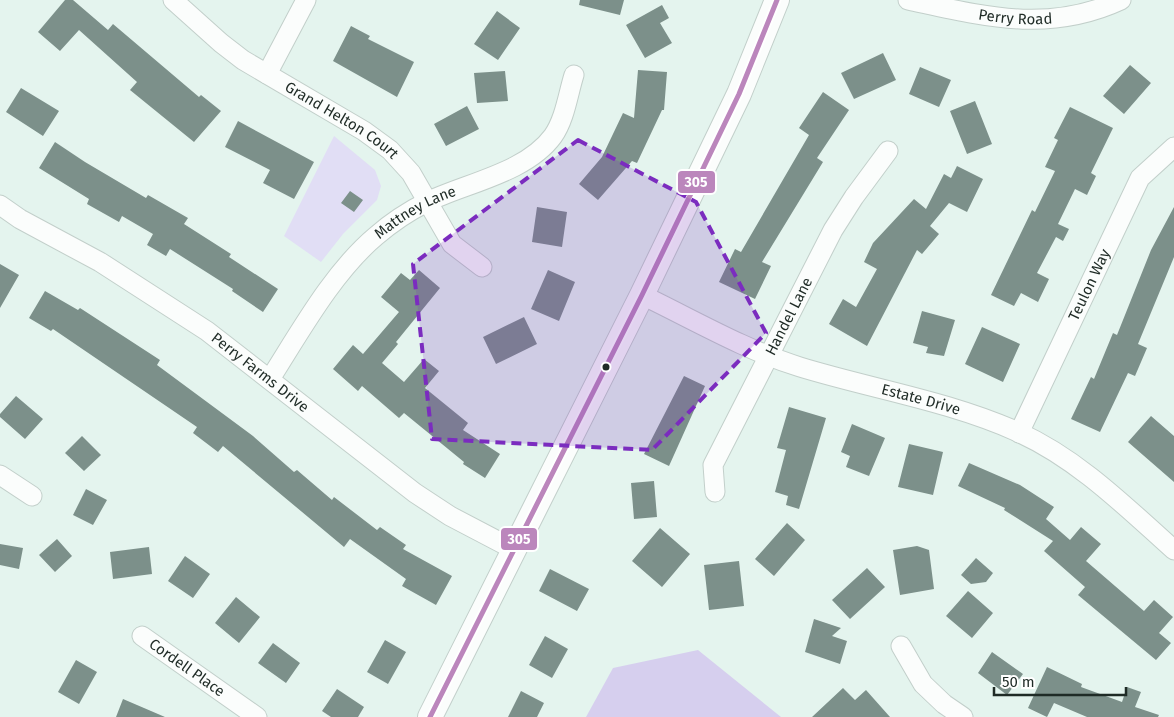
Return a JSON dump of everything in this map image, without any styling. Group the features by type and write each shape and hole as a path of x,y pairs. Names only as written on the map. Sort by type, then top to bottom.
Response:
{"street":[{"name":"Grand Helton Court","path":"173,0 221,43 267,74 364,131 390,150 411,173 426,202 452,244 482,267"},
{"path":"267,74 306,0"},
{"path":"430,717 513,548 642,296 739,94 777,0"},
{"name":"Perry Road","path":"908,0 968,13 1030,21 1079,16 1121,0"},
{"name":"Mattney Lane","path":"270,379 336,281 356,256 376,236 426,202 506,170 540,151 554,135 562,116 574,75"},
{"name":"Teulon Way","path":"1019,433 1140,178 1174,147"},
{"name":"Handel Lane","path":"715,492 713,465 833,230 888,151"},
{"name":"Perry Farms Drive","path":"0,205 20,219 100,262 170,305 270,379 416,493 450,516 513,548"},
{"name":"Estate Drive","path":"642,296 770,356 800,367 945,406 1019,433 1085,473 1110,492 1174,550"},
{"path":"0,475 32,496"},
{"name":"Cordell Place","path":"142,636 257,717"},
{"path":"901,646 923,684 944,704 963,717"}],"highlighted area":[{"path":"578,140 696,202 766,333 652,450 432,439 413,264"}],"shaded area":[{"path":"334,136 375,170 381,186 377,200 343,234 321,262 284,236"},
{"path":"698,650 781,717 586,717 613,668"}],"building":[{"path":"65,0 73,0 108,30 113,24 199,97 201,95 221,111 194,142 130,90 137,82 79,30 60,51 38,32"},
{"path":"580,0 624,0 620,15 579,5"},
{"path":"662,5 669,18 660,23 672,43 645,58 626,25"},
{"path":"497,11 520,28 498,60 474,44"},
{"path":"351,26 370,36 368,39 414,62 397,97 333,61"},
{"path":"883,53 896,80 854,99 841,73"},
{"path":"1130,65 1151,83 1124,114 1103,96"},
{"path":"920,67 951,80 939,107 909,94"},
{"path":"638,70 667,72 664,110 662,110 637,163 632,161 598,200 579,184 602,157 623,113 634,118"},
{"path":"505,71 508,101 477,103 474,73"},
{"path":"21,88 59,111 43,136 6,112"},
{"path":"823,92 849,110 817,158 823,162 762,262 771,266 755,299 719,282 735,249 741,252 809,135 799,128"},
{"path":"975,101 992,144 967,154 950,111"},
{"path":"467,106 479,129 446,146 434,124"},
{"path":"1070,107 1113,128 1091,173 1096,176 1087,195 1075,189 1058,224 1069,229 1063,241 1056,237 1037,273 1049,279 1038,302 1021,293 1014,306 991,295 1032,210 1035,212 1055,171 1045,167 1058,140 1054,138"},
{"path":"238,121 314,162 294,199 263,183 270,170 225,147"},
{"path":"55,142 146,198 148,195 188,218 184,224 231,254 229,257 278,289 263,312 232,291 233,289 170,249 166,256 147,245 153,234 122,216 119,222 87,204 89,199 39,168"},
{"path":"957,166 983,179 967,212 949,203 930,226 939,234 922,254 917,250 867,346 829,324 843,299 856,307 877,269 864,262 873,243 914,199 926,209 944,174 951,178"},
{"path":"350,191 363,200 354,212 341,203"},
{"path":"537,207 567,212 562,247 532,242"},
{"path":"1174,207 1174,257 1138,344 1147,348 1135,376 1128,373 1100,432 1071,419 1091,377 1094,379 1113,333 1117,335 1151,250"},
{"path":"0,264 19,275 0,308"},
{"path":"419,270 440,288 396,342 398,344 382,363 404,382 424,359 439,371 425,388 468,423 463,430 500,454 485,478 463,464 464,462 404,413 399,418 362,386 358,391 333,369 353,345 363,354 399,312 381,297 401,273 410,280"},
{"path":"548,270 575,282 559,321 531,309"},
{"path":"45,291 78,310 80,308 160,360 157,365 253,436 294,472 297,470 332,500 334,497 377,530 380,527 406,545 403,549 452,576 436,605 402,586 406,579 350,539 344,547 223,446 218,452 193,433 197,427 53,329 51,331 29,318"},
{"path":"922,311 955,320 944,356 926,353 928,347 913,343"},
{"path":"524,317 537,344 496,364 483,337"},
{"path":"982,327 1020,344 1003,382 965,364"},
{"path":"684,376 705,386 669,466 644,454"},
{"path":"16,396 43,419 25,439 0,417 0,414"},
{"path":"789,407 826,418 799,509 786,505 788,496 775,492 786,450 777,448"},
{"path":"1151,416 1174,436 1174,482 1128,442"},
{"path":"852,424 885,438 869,476 846,467 850,456 841,452"},
{"path":"82,436 101,455 84,471 65,453"},
{"path":"909,444 943,452 933,495 898,487"},
{"path":"969,463 1020,485 1054,507 1046,519 1070,540 1081,527 1101,544 1086,561 1144,611 1154,600 1173,617 1159,633 1171,643 1156,660 1078,595 1085,587 1044,551 1053,541 1004,510 1005,508 958,486"},
{"path":"654,481 657,517 634,519 631,483"},
{"path":"86,489 107,500 93,525 73,515"},
{"path":"787,523 805,540 774,576 755,559"},
{"path":"660,528 690,554 662,587 632,561"},
{"path":"57,539 72,556 55,572 39,555"},
{"path":"0,544 23,548 19,569 0,565"},
{"path":"917,546 929,550 934,589 900,595 893,550"},
{"path":"149,547 152,574 113,579 110,552"},
{"path":"185,556 210,574 193,598 168,581"},
{"path":"976,558 993,573 986,582 971,584 961,575"},
{"path":"739,561 744,606 709,610 704,565"},
{"path":"867,568 885,587 850,619 832,600"},
{"path":"550,569 589,589 577,611 539,591"},
{"path":"968,591 993,613 972,638 946,616"},
{"path":"236,597 260,617 239,643 215,623"},
{"path":"814,619 841,628 832,636 847,641 840,664 805,652"},
{"path":"545,636 568,649 552,678 529,665"},
{"path":"385,640 406,652 388,684 367,672"},
{"path":"273,643 300,663 286,683 258,663"},
{"path":"992,652 1023,674 1007,695 978,673"},
{"path":"76,660 97,672 79,704 58,692"},
{"path":"1047,667 1082,684 1081,687 1122,702 1127,687 1141,692 1135,707 1159,715 1158,717 1087,717 1054,703 1047,717 1028,708"},
{"path":"843,688 855,700 866,690 890,717 812,717"},
{"path":"337,689 364,707 358,717 331,717 322,711"},
{"path":"521,691 544,703 537,717 508,717"},
{"path":"123,699 165,717 116,717"}],"transit line":[{"name":"305","path":"430,717 642,295 739,94 777,0"}]}
